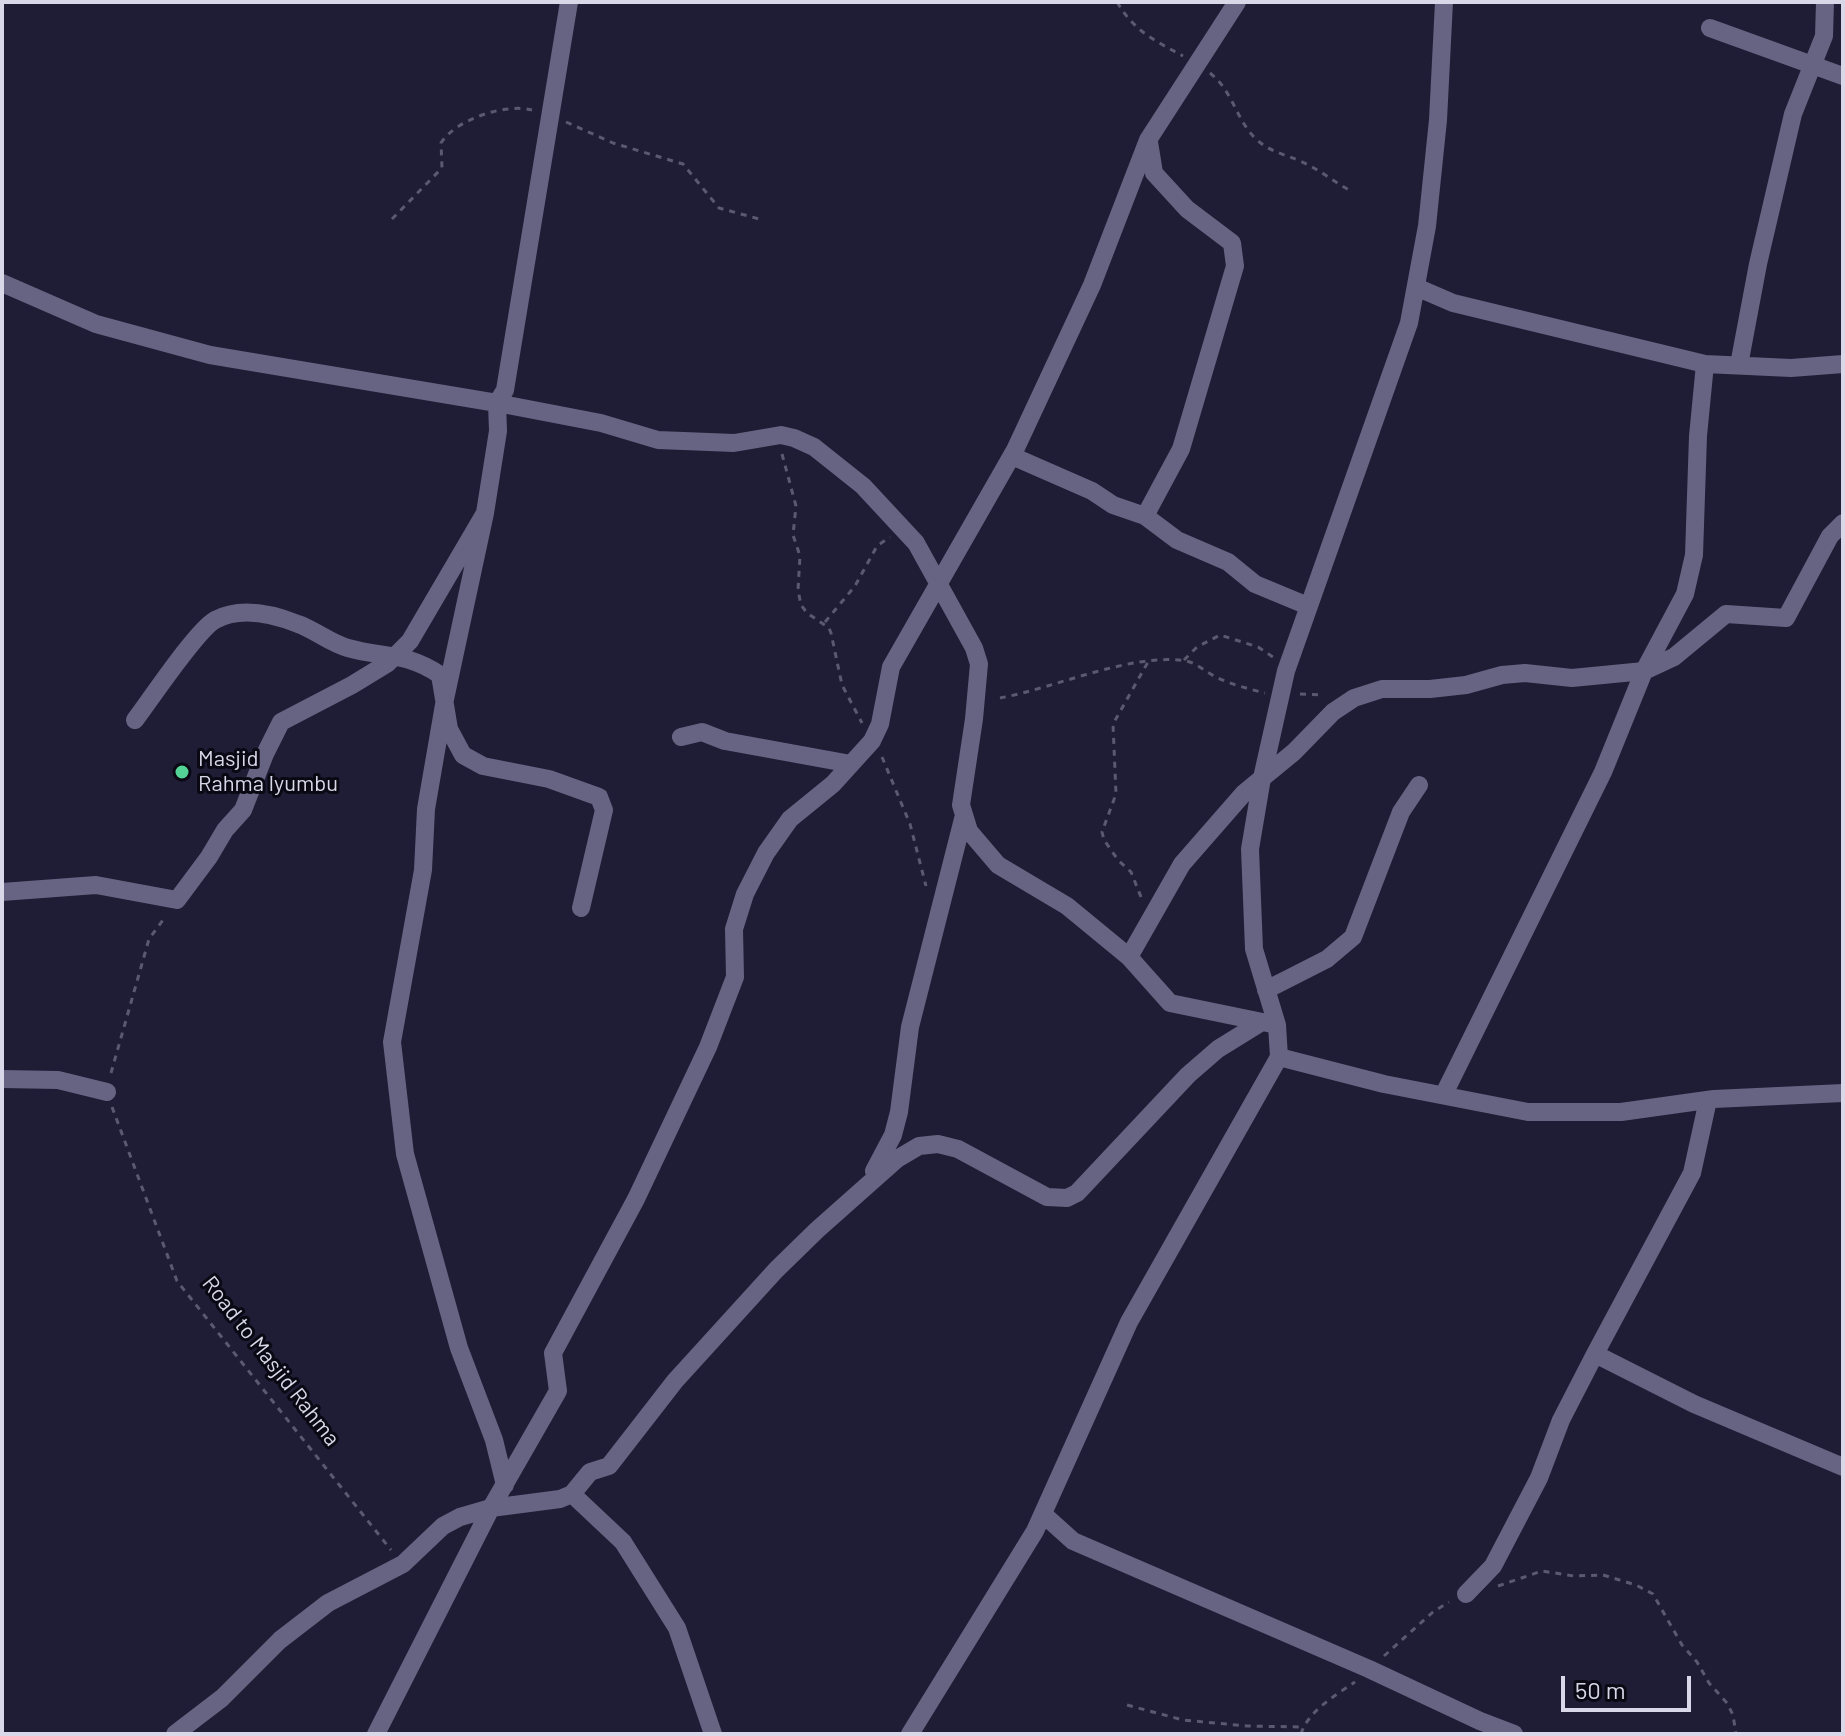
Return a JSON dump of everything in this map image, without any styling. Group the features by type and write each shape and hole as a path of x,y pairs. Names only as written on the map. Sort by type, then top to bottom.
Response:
{"street":[{"path":"505,1485 494,1440 459,1348 405,1154 392,1042 423,870 426,809 445,699 485,513 498,431 497,403 505,390 569,2"},
{"path":"376,1734 491,1508 558,1391 553,1353 636,1199 708,1047 735,977 734,929 745,894 766,853 790,819 833,784 872,741 880,724 891,667 1012,456 1092,285 1148,140 1237,2"},
{"path":"910,1734 1035,1531 1129,1322 1279,1057 1269,1024 1266,990 1254,949 1250,849 1286,671 1409,323 1427,226 1444,2"},
{"path":"1739,365 1758,264 1793,114 1824,36 1825,2"},
{"path":"1710,28 1843,76"},
{"path":"1145,516 1181,449 1235,266 1232,243 1187,209 1154,173 1148,140"},
{"path":"2,283 117,331 210,355 497,403 601,423 658,440 734,443 781,435 814,447 863,486 916,543 974,648 979,664 961,805 969,831 998,865 1067,906 1129,957 1170,1003 1269,1024"},
{"path":"1416,287 1453,303 1705,364 1791,368 1843,364"},
{"path":"1444,1094 1603,772 1644,671 1685,594 1694,555 1698,436 1705,364"},
{"path":"1012,456 1092,491 1113,505 1145,516 1177,540 1228,562 1255,584 1308,606"},
{"path":"2,892 96,885 177,900 225,830 243,810 281,722 388,663 410,641 485,513"},
{"path":"1129,957 1182,864 1244,793 1294,752 1333,712 1361,694 1382,689 1466,685 1502,675 1525,673 1572,678 1644,671 1674,657 1726,614 1786,618 1830,536 1843,523"},
{"path":"135,720 201,633 215,621 233,614 259,612 300,624 345,647 396,655 427,666 440,675 449,729 463,755 483,766 549,779 599,797 604,810 581,908"},
{"path":"681,737 702,732 725,741 851,764"},
{"path":"1266,990 1327,959 1353,937 1401,812 1419,785"},
{"path":"862,1189 883,1158 893,1135 910,1027 963,819"},
{"path":"175,1734 222,1698 280,1640 328,1603 403,1564 443,1526 460,1517 491,1508 560,1499 572,1494 590,1472 609,1466 675,1381 776,1270 897,1159 919,1146 938,1144 958,1149 1047,1197 1067,1198 1077,1193 1188,1075 1218,1049 1269,1024"},
{"path":"1279,1057 1384,1084 1528,1112 1621,1112 1708,1100 1843,1093"},
{"path":"2,1079 58,1080 107,1092"},
{"path":"1466,1594 1493,1566 1539,1478 1561,1420 1692,1173 1708,1100"},
{"path":"1595,1354 1694,1404 1843,1467"},
{"path":"572,1494 623,1542 677,1628 713,1734"},
{"path":"1043,1514 1073,1541 1514,1734"}],"path":[{"path":"1117,2 1138,30 1196,64 1224,86 1241,121 1256,139 1270,150 1299,160 1349,190"},
{"path":"392,219 438,174 443,164 441,143 457,125 474,118 525,108 613,143 683,164 719,208 763,220"},
{"path":"781,435 781,452 796,506 793,535 800,556 798,590 801,605 831,633 842,685 890,774 910,824 927,891"},
{"path":"824,624 855,586 877,546 903,529"},
{"path":"1184,660 1197,647 1220,635 1258,647 1273,656 1309,694"},
{"path":"1000,698 1034,692 1107,668 1184,660 1242,687 1281,694 1324,695"},
{"path":"1148,662 1113,724 1116,794 1102,832 1118,860 1131,872 1149,924"},
{"path":"107,1092 149,939 177,900"},
{"name":"Road to Masjid Rahma","path":"107,1092 177,1281 403,1564"},
{"path":"1498,1586 1542,1571 1574,1576 1603,1575 1653,1594 1682,1645 1727,1703 1733,1715 1736,1734"},
{"path":"1127,1705 1183,1720 1303,1727"}],"place":[{"name":"Masjid Rahma Iyumbu","path":"182,772"}]}
